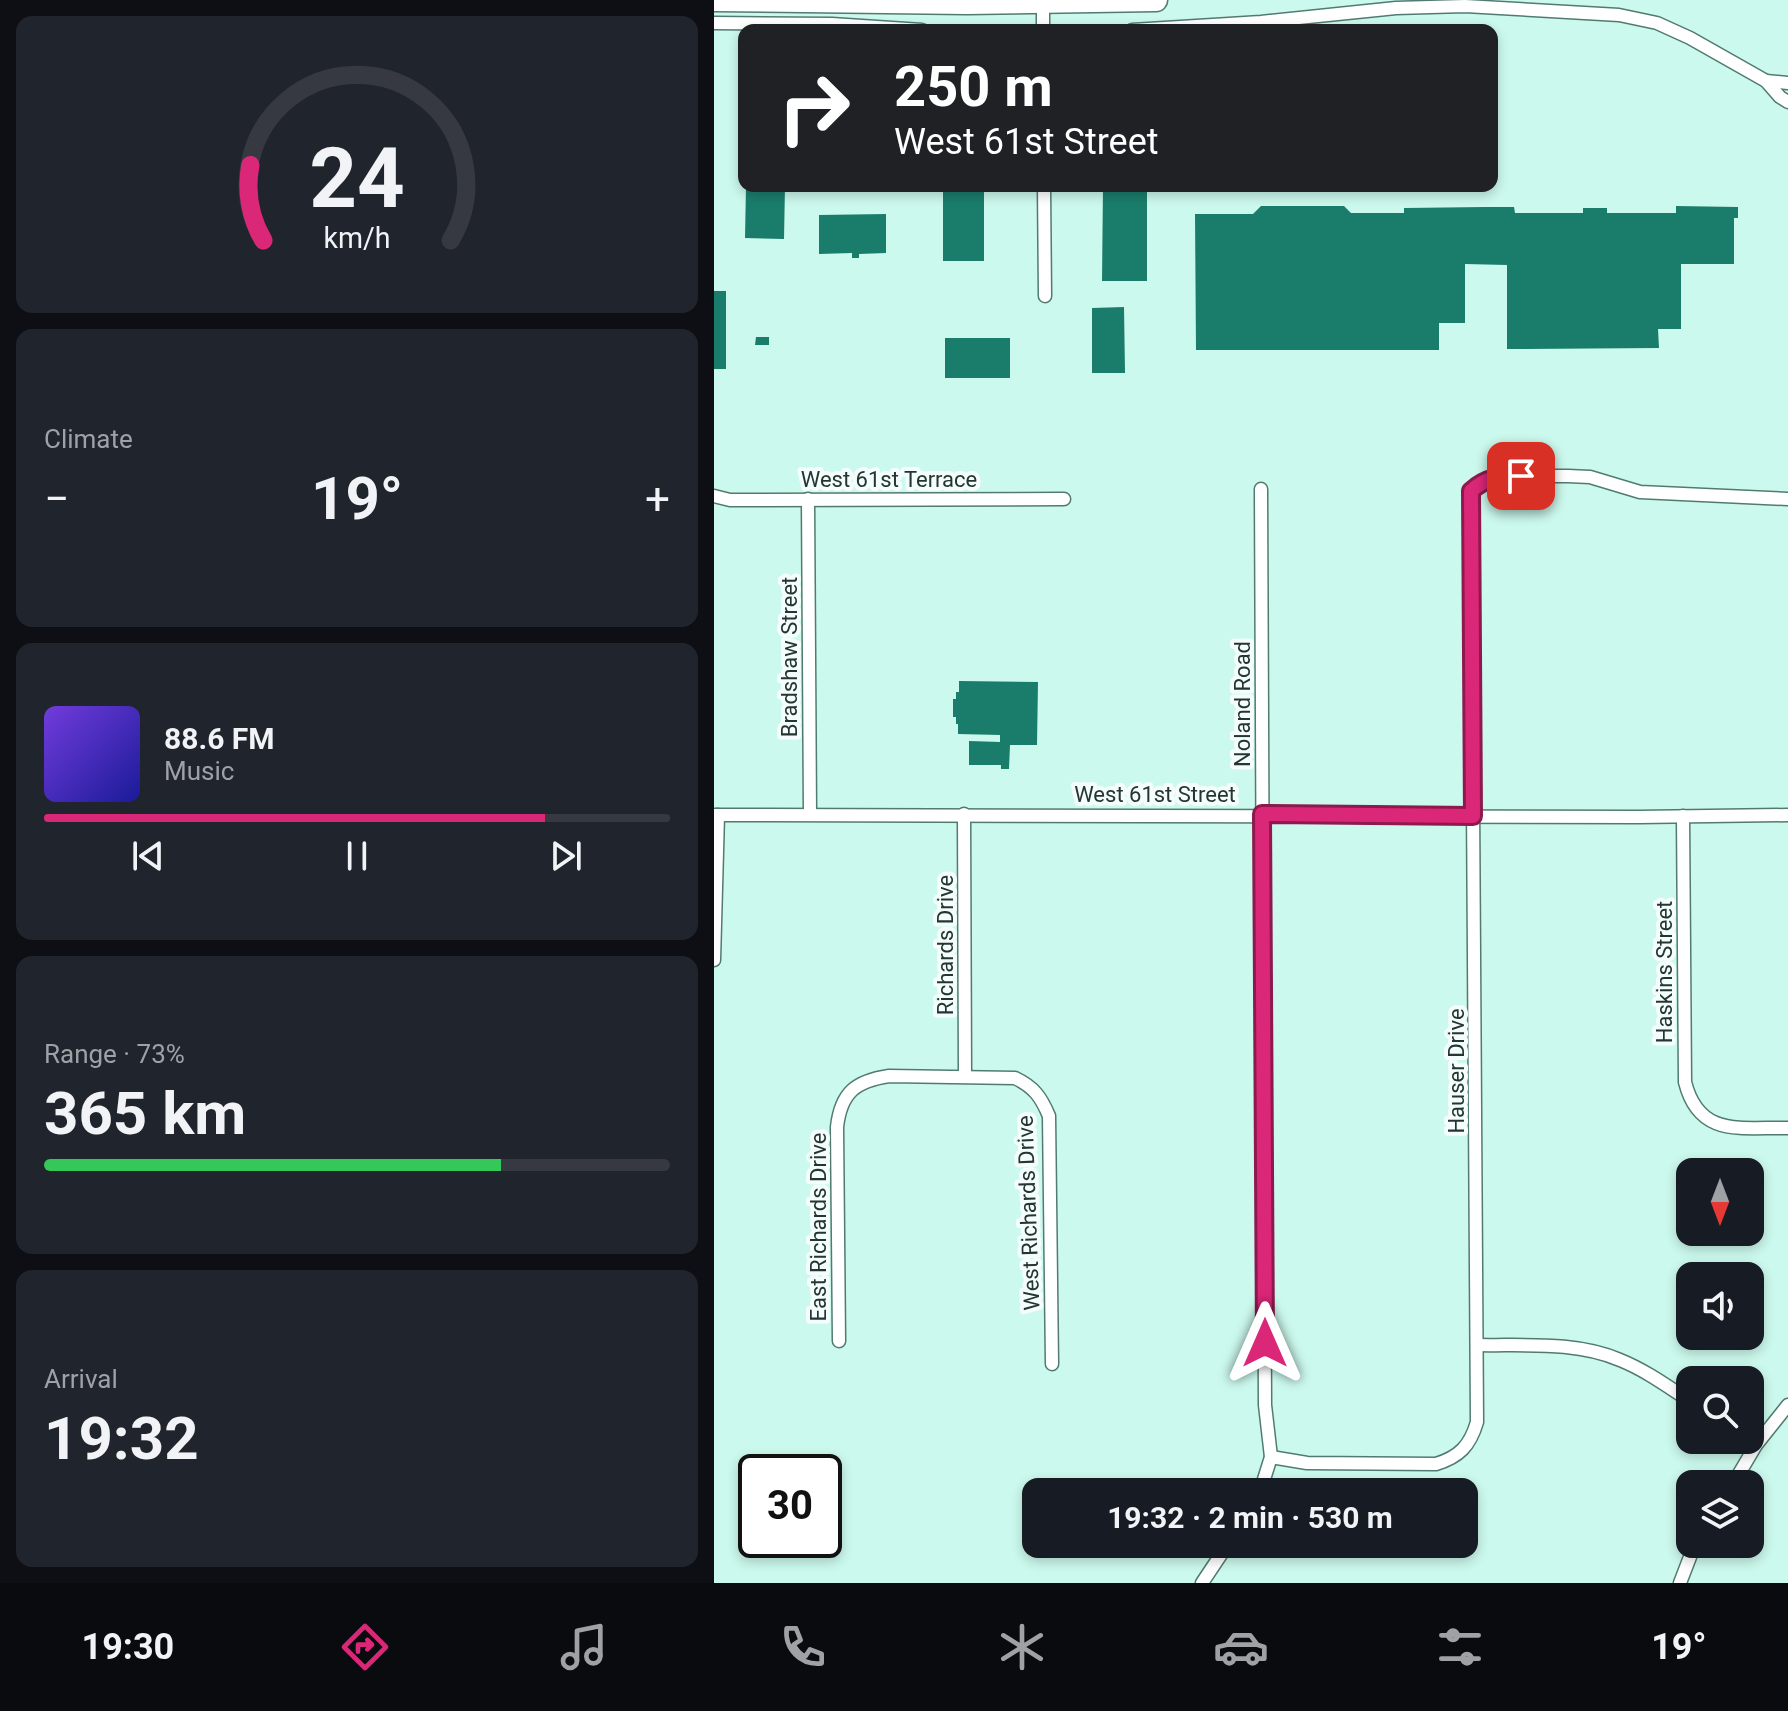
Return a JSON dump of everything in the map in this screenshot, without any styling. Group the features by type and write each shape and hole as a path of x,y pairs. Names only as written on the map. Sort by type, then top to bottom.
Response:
{"highway":[{"path":"714,0 1156,0"}],"street":[{"path":"1043,24 1044,1"},
{"path":"1229,24 1396,8 1465,6 1619,15 1657,23 1681,33 1766,81 1788,102"},
{"path":"714,23 832,24"},
{"path":"1766,81 1788,83"},
{"path":"1044,192 1045,296"},
{"name":"Hauser Drive","path":"1271,1457 1307,1463 1436,1464 1452,1459 1465,1449 1473,1437 1477,1422 1471,491 1481,482 1498,476 1568,476 1590,477 1640,492 1788,499"},
{"name":"Noland Road","path":"1261,489 1265,1405 1271,1457 1264,1478"},
{"name":"West 61st Terrace","path":"714,496 730,500 1064,499"},
{"name":"Bradshaw Street","path":"808,499 810,814"},
{"name":"Richards Drive","path":"964,814 965,1076"},
{"path":"714,960 716,815"},
{"name":"West 61st Street","path":"716,815 1788,815"},
{"name":"Haskins Street","path":"1683,816 1685,1082 1690,1102 1708,1121 1728,1127 1788,1128"},
{"name":"East Richards Drive","path":"839,1341 837,1127 845,1098 855,1086 869,1079 965,1076"},
{"name":"West Richards Drive","path":"965,1076 1015,1078 1030,1085 1041,1097 1049,1116 1052,1364"},
{"path":"1477,1345 1571,1347 1598,1352 1640,1369 1676,1392"},
{"path":"1764,1430 1788,1405"},
{"path":"1202,1583 1219,1558"},
{"path":"1680,1583 1690,1558"}],"building":[{"path":"746,192 785,192 784,239 745,238"},
{"path":"943,192 984,192 984,261 943,261"},
{"path":"1103,192 1147,192 1147,281 1102,281"},
{"path":"1261,206 1344,206 1351,213 1404,213 1404,208 1514,207 1515,213 1583,213 1583,208 1607,208 1607,213 1676,213 1676,206 1738,207 1738,218 1734,218 1734,264 1681,264 1681,329 1658,329 1659,348 1507,349 1507,265 1465,264 1465,323 1439,323 1439,350 1196,350 1195,214 1253,214"},
{"path":"886,214 886,253 859,254 859,258 852,258 852,253 819,254 819,215"},
{"path":"714,291 726,291 726,369 714,369"},
{"path":"1124,307 1125,373 1092,373 1092,308"},
{"path":"756,337 769,337 769,345 755,345"},
{"path":"945,338 1010,338 1010,378 945,378"},
{"path":"959,681 1038,682 1037,745 1010,745 1009,769 1001,769 1001,765 969,765 969,741 1000,742 1000,735 958,734 956,717 953,717 953,699 959,692"}],"route":[{"path":"1265,1343 1262,814 1473,816 1471,491 1481,482 1498,476 1521,476"}]}
